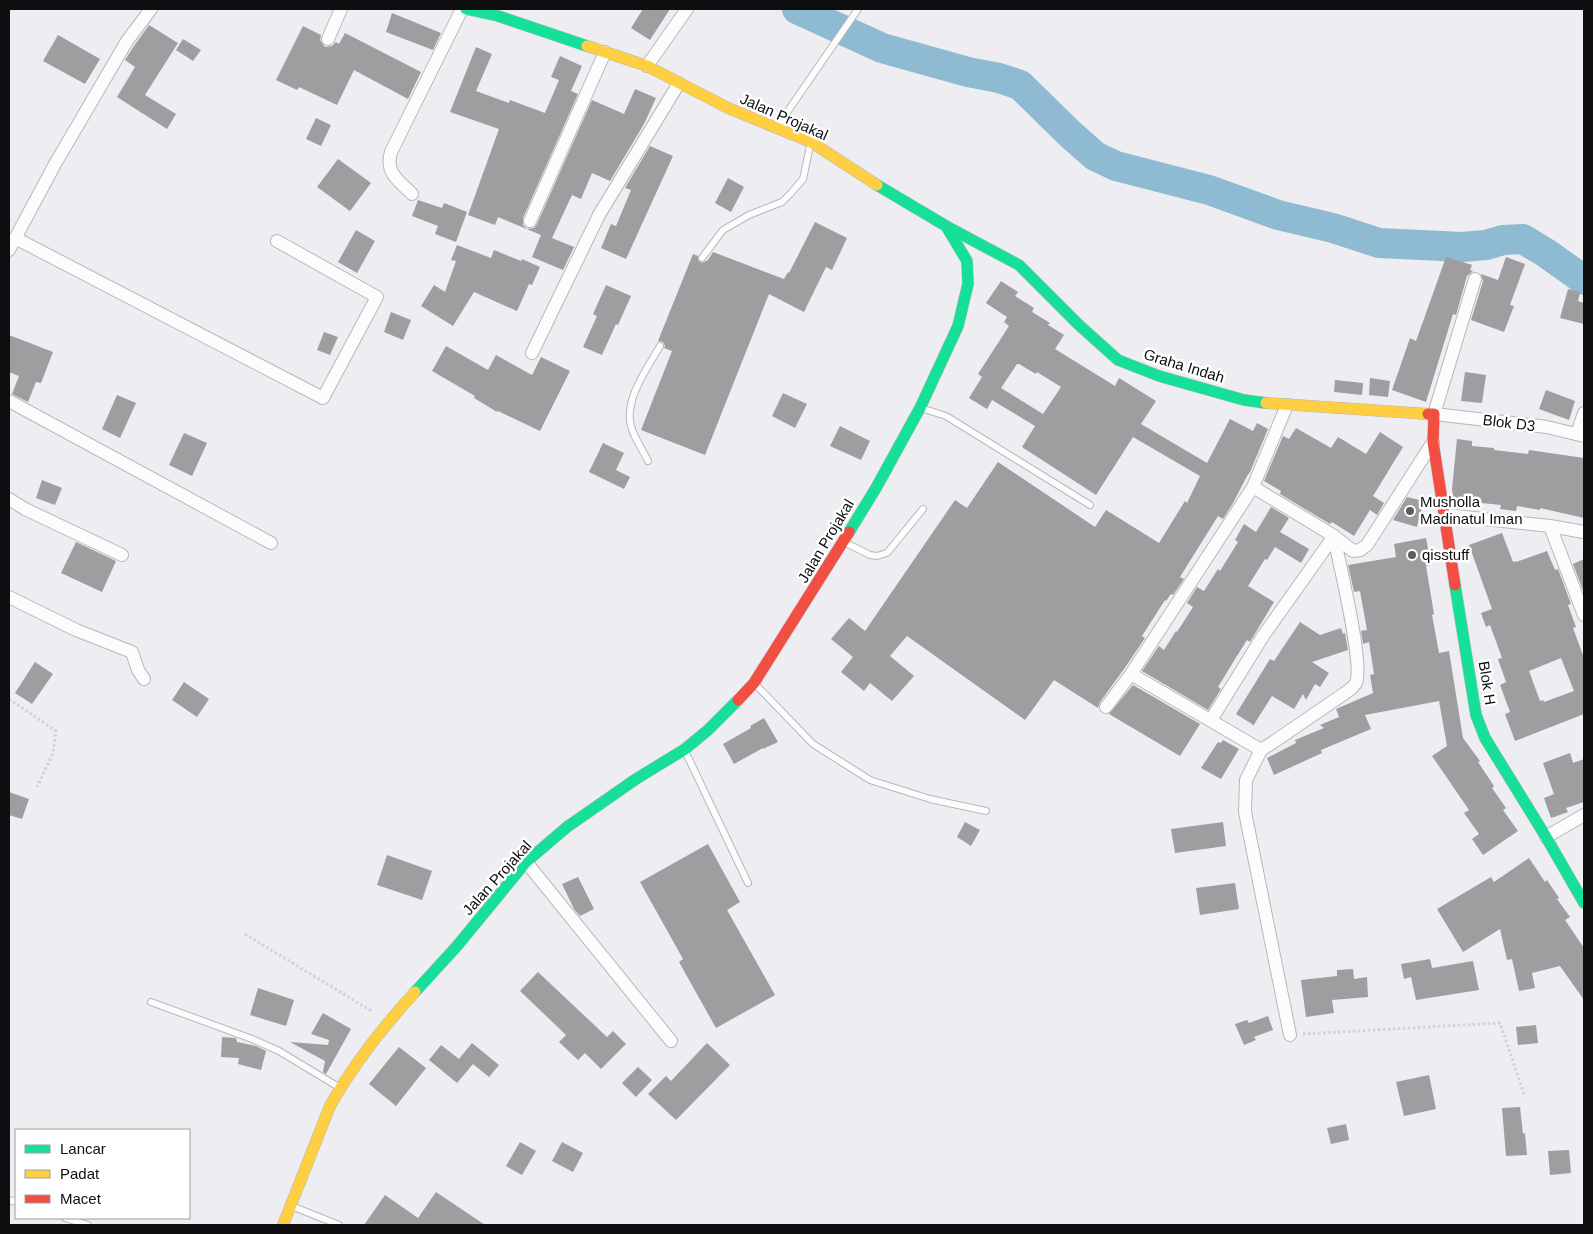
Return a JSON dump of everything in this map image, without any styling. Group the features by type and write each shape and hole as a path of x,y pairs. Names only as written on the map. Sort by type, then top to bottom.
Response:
{"main road":[{"name":"Jalan Projakal","path":"282,1225 330,1106 340,1088 388,1022 457,946 526,862 567,827 636,779 684,749 708,730 754,683 876,488 920,408 958,326 968,284 967,261 946,226 859,174 811,142 728,108 647,66 498,16 464,9"},
{"name":"Graha Indah","path":"946,226 1019,265 1079,325 1118,360 1158,376 1244,400 1287,405 1434,414"},
{"path":"1433,442 1434,414"},
{"name":"Blok H","path":"1433,442 1476,715 1485,738 1584,903"}],"street":[{"path":"9,250 54,164 127,41 151,9"},
{"path":"328,39 341,9"},
{"path":"412,194 393,174 388,163 391,152 464,9"},
{"path":"647,66 687,9"},
{"path":"530,221 605,52"},
{"path":"532,353 599,215 679,83"},
{"path":"15,238 323,398 377,297 277,241"},
{"path":"1434,414 1476,279"},
{"path":"9,402 271,543"},
{"path":"1106,707 1131,674 1253,487 1287,405"},
{"path":"1581,435 1584,413"},
{"name":"Blok D3","path":"1434,414 1547,427 1581,435"},
{"path":"1253,487 1334,536 1353,551 1360,550 1367,545 1433,442"},
{"path":"9,499 25,509 122,555"},
{"path":"1446,515 1550,526 1584,532"},
{"path":"1550,526 1584,615"},
{"path":"1210,720 1263,636 1334,536"},
{"path":"1290,1035 1245,812 1246,780 1260,750 1356,684 1358,670 1355,643 1334,536"},
{"path":"9,597 76,630 132,652 138,670 144,679"},
{"path":"1131,674 1260,750"},
{"path":"1546,837 1584,815"},
{"path":"526,862 671,1041"}],"lane":[{"path":"777,127 858,9"},
{"path":"702,258 723,230 749,215 782,202 791,194 803,179 811,142"},
{"path":"648,462 631,427 629,411 632,397 660,346"},
{"path":"920,408 946,416 1090,505"},
{"path":"843,542 870,555 877,556 887,553 923,509"},
{"path":"754,683 813,744 870,780 930,799 986,811"},
{"path":"684,749 748,883"},
{"path":"151,1002 252,1039 279,1051 340,1088"},
{"path":"290,1205 339,1225"},
{"path":"68,1219 88,1225"}],"path":[{"path":"9,699 56,731 53,753 38,787"},
{"path":"245,934 388,1022"},
{"path":"1290,1035 1500,1023 1524,1094"}],"building":[{"path":"643,9 670,9 650,40 631,28"},
{"path":"392,13 441,33 433,50 386,32"},
{"path":"149,25 178,43 145,95 176,114 167,129 117,97 135,67 125,60"},
{"path":"303,26 321,35 320,40 325,47 332,46 336,42 339,44 345,33 421,72 408,99 354,70 337,105 299,87 297,90 276,80"},
{"path":"58,35 100,59 85,84 43,61"},
{"path":"183,39 201,50 193,61 176,50"},
{"path":"476,47 492,54 476,91 509,103 510,100 545,113 559,80 551,77 560,56 582,66 571,91 578,94 523,218 523,225 527,229 534,228 537,224 592,100 624,114 635,89 656,98 644,124 610,181 592,173 581,199 572,195 552,238 574,247 563,270 532,257 541,235 498,217 495,225 468,215 499,129 450,112"},
{"path":"316,118 331,125 321,146 306,139"},
{"path":"650,146 673,156 626,259 601,248 611,224 616,226 631,190 625,188"},
{"path":"338,159 371,183 350,211 317,187"},
{"path":"728,178 744,187 731,212 715,203"},
{"path":"418,200 442,208 444,203 467,212 456,242 435,234 438,226 412,216"},
{"path":"815,222 847,238 832,270 826,267 804,312 769,294 705,455 641,430 672,351 664,348 663,342 658,341 693,254 698,256 698,260 702,263 708,260 713,252 784,279 789,273"},
{"path":"356,230 375,241 357,273 338,262"},
{"path":"457,245 491,258 494,250 540,267 532,285 529,284 517,311 474,292 453,326 421,306 434,285 445,292 456,261 451,260"},
{"path":"1446,257 1472,265 1470,270 1473,271 1467,276 1456,315 1453,314 1426,402 1392,390 1410,338 1416,341"},
{"path":"1506,257 1525,264 1510,305 1514,306 1504,332 1471,320 1483,281 1481,274 1498,280"},
{"path":"1001,281 1018,292 1015,296 1034,308 1032,312 1050,323 1048,325 1064,335 1055,349 1115,386 1119,378 1156,401 1141,424 1207,463 1230,419 1253,431 1257,423 1268,429 1250,472 1233,503 1223,519 1218,516 1180,577 1184,579 1173,595 1171,594 1165,600 1142,636 1145,638 1100,702 1098,708 1054,680 1025,720 907,636 890,656 914,676 892,701 870,683 864,691 841,672 853,657 831,639 849,618 865,631 955,500 967,508 998,462 1095,527 1106,510 1159,543 1185,501 1187,503 1200,476 1133,437 1096,495 1022,447 1035,426 992,400 987,409 969,398 982,377 978,374 1009,326 1004,322 1007,317 986,303","holes":["1017,364 1036,374 1037,372 1061,387 1043,414 1001,388"]},
{"path":"606,285 631,296 602,355 583,347 597,316 593,314"},
{"path":"1568,289 1580,292 1578,301 1584,303 1584,324 1560,318"},
{"path":"391,312 411,320 403,340 384,332"},
{"path":"324,332 338,337 330,355 317,350"},
{"path":"9,335 53,352 41,383 36,382 28,402 12,394 19,376 9,372"},
{"path":"446,346 488,370 496,355 532,375 541,357 570,371 540,431 497,412 474,398 475,396 432,371"},
{"path":"1465,372 1486,375 1482,403 1461,401"},
{"path":"1370,378 1390,381 1388,397 1369,395"},
{"path":"1335,380 1363,383 1362,395 1334,392"},
{"path":"1546,390 1575,401 1569,420 1539,409"},
{"path":"783,393 807,404 795,428 772,416"},
{"path":"117,395 136,403 120,438 102,429"},
{"path":"840,426 870,441 861,460 830,446"},
{"path":"1296,428 1331,448 1338,437 1366,454 1380,432 1403,447 1373,496 1384,503 1377,515 1370,510 1354,536 1280,494 1281,491 1264,481 1283,436 1289,439"},
{"path":"184,433 207,443 192,476 169,465"},
{"path":"1457,439 1472,441 1472,446 1494,448 1494,450 1528,454 1529,450 1584,458 1584,518 1540,508 1540,510 1517,506 1516,511 1500,509 1501,505 1472,502 1471,508 1454,506 1452,489"},
{"path":"603,443 624,453 616,470 630,477 624,489 589,472"},
{"path":"42,480 62,488 55,505 36,498"},
{"name":"Musholla Madinatul Iman","path":"1407,497 1424,501 1417,527 1393,520"},
{"path":"1271,507 1289,518 1280,532 1309,549 1301,563 1275,547 1248,586 1274,602 1250,642 1247,640 1232,664 1218,687 1221,689 1208,710 1142,671 1159,646 1164,650 1177,632 1193,607 1187,603 1197,587 1204,591 1218,569 1220,571 1238,542 1235,540 1244,524 1256,532"},
{"path":"1502,533 1513,562 1547,551 1555,570 1558,569 1571,604 1568,605 1576,627 1573,628 1584,658 1584,714 1515,741 1505,714 1510,712 1500,685 1506,682 1498,659 1502,658 1490,625 1486,627 1481,613 1492,609 1469,545","holes":["1561,658 1574,691 1544,702 1543,700 1540,701 1529,671"]},
{"path":"1426,538 1431,565 1426,566 1439,653 1449,651 1463,738 1480,761 1478,762 1494,786 1492,788 1506,808 1503,810 1518,831 1483,855 1472,839 1479,834 1464,813 1469,810 1432,756 1447,746 1439,701 1365,715 1371,729 1321,750 1322,753 1274,775 1267,758 1296,743 1295,740 1324,728 1320,725 1339,717 1336,709 1373,693 1370,675 1374,674 1369,642 1363,644 1361,631 1367,630 1360,591 1354,592 1348,565 1396,557 1394,544"},
{"path":"76,542 116,561 102,592 61,573"},
{"path":"1584,559 1584,593 1573,564"},
{"path":"1300,622 1320,635 1341,628 1343,634 1345,633 1348,650 1312,662 1329,673 1320,687 1315,684 1306,700 1303,694 1294,709 1272,696 1253,726 1236,714 1270,659 1274,661"},
{"path":"35,662 53,674 32,704 15,693"},
{"path":"184,682 209,699 197,717 172,700"},
{"path":"1133,685 1200,724 1180,756 1109,714"},
{"path":"764,718 778,742 734,764 723,744"},
{"path":"1223,740 1239,749 1221,779 1201,768 1218,742 1221,743"},
{"path":"1570,753 1573,763 1584,759 1584,802 1566,808 1568,812 1551,818 1544,798 1554,794 1543,763"},
{"path":"9,792 29,799 22,819 9,815"},
{"path":"965,822 980,830 971,846 957,837"},
{"path":"1223,822 1226,846 1175,853 1171,829"},
{"path":"708,844 740,902 727,910 775,995 716,1028 679,962 683,959 640,882"},
{"path":"387,855 432,871 422,900 377,885"},
{"path":"1529,858 1545,882 1547,880 1559,898 1557,899 1570,917 1565,920 1584,948 1584,1000 1560,966 1532,973 1535,988 1519,991 1512,959 1507,960 1500,929 1463,952 1437,909 1491,877 1494,882"},
{"path":"578,877 594,909 580,916 574,909 562,884"},
{"path":"1235,883 1239,909 1200,915 1196,888"},
{"path":"1430,959 1432,968 1473,961 1479,990 1416,1000 1411,977 1404,979 1401,964"},
{"path":"1353,969 1354,979 1367,977 1368,997 1332,1000 1334,1013 1306,1017 1301,980 1337,976 1337,970"},
{"path":"538,972 607,1037 613,1031 626,1044 601,1069 585,1053 578,1060 559,1042 566,1035 520,991"},
{"path":"258,988 294,1000 286,1026 250,1015"},
{"path":"323,1013 351,1029 326,1074 323,1072 325,1061 290,1042 328,1045 329,1040 311,1034"},
{"path":"1268,1016 1273,1030 1254,1037 1256,1040 1244,1045 1235,1024 1247,1020 1249,1023"},
{"path":"1536,1025 1538,1043 1518,1045 1516,1027"},
{"path":"222,1037 236,1038 237,1042 256,1046 266,1051 261,1070 238,1064 239,1058 221,1057"},
{"path":"472,1043 499,1065 489,1077 473,1064 457,1083 429,1060 441,1045 459,1059"},
{"path":"707,1043 730,1065 676,1120 648,1094 666,1076 671,1081"},
{"path":"399,1047 426,1068 396,1106 369,1084"},
{"path":"638,1067 652,1080 636,1097 622,1083"},
{"path":"1429,1075 1436,1109 1404,1116 1396,1082"},
{"path":"1520,1107 1527,1155 1506,1156 1502,1108"},
{"path":"1346,1124 1349,1140 1331,1144 1327,1128"},
{"path":"520,1142 536,1151 522,1175 506,1166"},
{"path":"562,1142 583,1153 573,1172 552,1161"},
{"path":"1569,1150 1571,1173 1550,1175 1548,1151"},
{"path":"436,1192 485,1225 364,1225 385,1195 418,1218"}],"waterway":[{"path":"797,9 882,48 1020,85 1095,156 1116,166 1209,190 1278,215 1333,228 1379,243 1462,247 1486,245 1503,240 1523,239 1584,280"}],"traffic: fast":[{"path":"466,9 498,16 587,46"},
{"path":"849,532 876,488 920,408 958,326 968,284 967,261 946,226 877,185"},
{"path":"946,226 1019,265 1079,325 1118,360 1159,376 1244,400 1266,403"},
{"path":"1455,585 1476,715 1485,738 1584,903"},
{"path":"415,992 457,946 526,862 567,827 636,779 685,749 708,730 738,700"}],"traffic: slow":[{"path":"587,46 647,66 728,108 811,142 877,185"},
{"path":"1266,403 1428,414"},
{"path":"283,1225 330,1106 348,1076 369,1047 415,992"}],"traffic: jam":[{"path":"1428,414 1434,414 1433,442 1455,585"},
{"path":"738,700 754,683 849,532"}],"place":[{"name":"Musholla Madinatul Iman","path":"1410,511"},
{"name":"qisstuff","path":"1412,555"}]}
